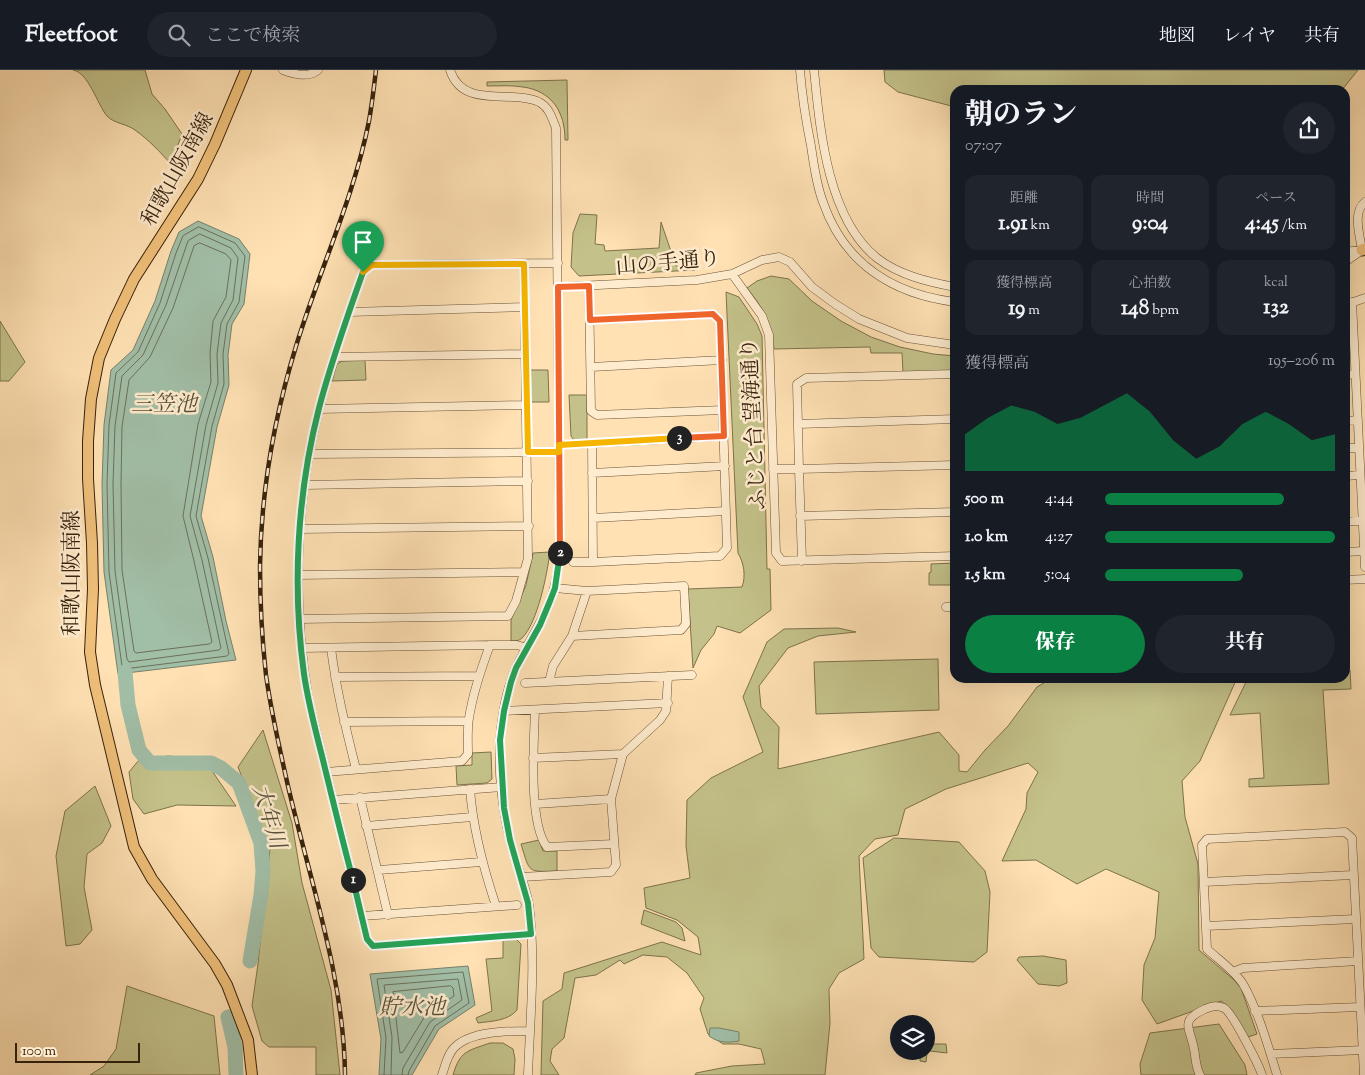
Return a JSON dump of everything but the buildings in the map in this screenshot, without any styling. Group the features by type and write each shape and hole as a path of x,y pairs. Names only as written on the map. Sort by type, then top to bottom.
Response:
{"main road":[{"name":"和歌山阪南線","path":"246,70 223,127 198,179 134,279 114,319 99,358 91,399 88,479 93,589 90,652 95,685 134,847 152,879 215,964 227,985 248,1040 252,1075"}],"street":[{"path":"283,70 304,75 318,70"},
{"path":"450,70 452,76 461,87 474,94 490,97 523,98 540,102 549,111 556,128 560,553 555,588 540,625 516,668 504,711 500,740 502,787 510,840 528,903 531,934 528,1075"},
{"path":"800,70 816,177 825,208 841,241 861,263 904,290 950,301"},
{"path":"814,70 819,116 830,174 842,212 851,229 870,252 894,268 911,276 950,285"},
{"path":"1363,249 1358,213 1361,205 1365,202"},
{"path":"1350,251 1363,249"},
{"path":"1350,258 1363,249"},
{"name":"山の手通り","path":"558,287 697,280 732,274 762,260 779,257 790,262 812,287 859,319 907,338 950,344"},
{"path":"531,934 373,946 367,939 309,702 301,648 298,575 304,485 309,454 319,409 334,357 363,272 372,265 558,263"},
{"path":"299,620 508,616 516,600 528,558 524,264"},
{"name":"ふじと台 望海通り","path":"732,274 762,316 769,335 776,553 782,561 802,561"},
{"path":"589,286 591,411 597,415 724,410"},
{"path":"1350,302 1365,298"},
{"path":"349,312 525,308"},
{"path":"573,562 720,556 727,548 720,321 713,314 590,320"},
{"path":"1350,323 1358,420 1365,567"},
{"path":"334,357 526,354"},
{"path":"591,367 722,360"},
{"path":"950,374 806,378 797,384 802,561 950,556"},
{"path":"1350,374 1355,374"},
{"path":"319,409 526,405"},
{"path":"798,424 950,419"},
{"path":"1350,421 1358,420"},
{"path":"309,454 528,452 592,443 724,436"},
{"path":"592,443 593,562"},
{"path":"1350,448 1359,448"},
{"path":"773,469 950,465"},
{"path":"592,473 725,466"},
{"path":"1350,476 1360,475"},
{"path":"304,485 528,481"},
{"path":"593,518 726,512"},
{"path":"800,516 950,512"},
{"path":"1350,522 1364,521"},
{"path":"300,529 529,526"},
{"path":"1350,552 1364,551"},
{"path":"298,575 524,572"},
{"path":"1350,580 1365,579"},
{"path":"555,588 587,591 684,586 686,624 681,630 572,636"},
{"path":"549,682 553,666 572,636 587,591"},
{"path":"326,772 462,761 468,754 468,720 478,676 490,646"},
{"path":"301,648 517,646 527,648"},
{"path":"331,648 344,722 356,769"},
{"path":"525,684 692,675"},
{"path":"335,677 478,676"},
{"path":"521,877 611,872 616,866 611,799 623,754 660,720 666,711 668,703 668,676"},
{"path":"504,711 668,703"},
{"path":"535,710 533,758 536,804 543,842 547,847 614,844"},
{"path":"344,722 468,720"},
{"path":"533,758 623,754"},
{"path":"333,800 502,787"},
{"path":"470,789 472,818 482,862 496,906"},
{"path":"360,797 388,914"},
{"path":"536,804 611,799"},
{"path":"366,826 472,818"},
{"path":"1277,1075 1255,1011 1243,983 1207,949 1202,845 1207,839 1345,832 1352,838 1364,1075"},
{"path":"379,870 482,862"},
{"path":"1204,882 1353,875"},
{"path":"362,916 517,905"},
{"path":"1206,926 1356,919"},
{"path":"1233,972 1242,968 1358,961"},
{"path":"1200,1075 1195,1064 1194,1048 1187,1025 1189,1019 1211,1006 1226,1009 1262,1075"},
{"path":"1255,1011 1360,1007"},
{"path":"442,1075 448,1057 463,1040 473,1036 499,1032 530,1031"},
{"path":"1270,1054 1363,1050"}],"shaded area":[{"path":"73,70 145,70 152,94 182,134 171,164 150,142 135,130 107,116 84,77 79,72"},
{"path":"884,70 1358,70 1346,85 950,85 950,106 898,92 885,82"},
{"path":"567,80 568,140 565,140 563,120 555,104 542,93 518,86 487,86 487,82"},
{"path":"580,214 597,215 595,244 604,245 605,251 659,248 661,222 676,266 695,270 579,276 571,267 573,233"},
{"path":"771,276 789,279 812,301 841,321 871,337 900,347 950,356 950,371 903,372 902,353 871,353 870,347 774,349 766,316 747,288 757,281"},
{"path":"726,292 739,297 757,324 762,336 767,569 770,569 771,610 740,633 717,626 714,634 701,650 693,668 688,589 742,587 744,578 743,565 738,553"},
{"path":"0,321 25,362 9,381 0,381"},
{"path":"365,360 366,380 332,381 337,364 342,361"},
{"path":"530,370 548,370 549,402 530,402"},
{"path":"569,395 587,395 587,440 574,440 571,436"},
{"path":"550,552 544,585 533,621 522,638 511,641 511,620 526,585 533,553"},
{"path":"950,563 950,585 929,585 931,564"},
{"path":"838,628 856,632 818,636 788,648 759,686 761,707 779,727 778,769 939,732 959,755 959,771 967,772 1008,726 1037,687 1044,683 1235,683 1200,761 1182,781 1185,817 1198,864 1199,950 1241,988 1257,1034 1248,1037 1229,1008 1221,1001 1157,1024 1142,1000 1144,965 1155,938 1159,892 1106,869 1077,884 1036,860 1002,861 1026,809 1027,793 1038,772 1028,763 946,789 905,809 898,835 875,839 859,856 864,959 839,973 829,989 830,1023 825,1075 695,1075 696,1073 732,1066 765,1064 761,1049 739,1044 723,1044 708,1034 700,1009 704,998 687,973 667,957 643,955 624,964 620,960 596,975 575,978 564,1038 552,1049 550,1061 559,1075 541,1075 543,1001 562,989 564,973 662,942 701,955 698,937 677,920 646,908 644,888 690,878 686,846 687,800 711,778 763,752 743,697 767,642 784,629"},
{"path":"938,659 939,710 816,714 814,662"},
{"path":"1350,670 1351,689 1323,690 1329,784 1249,787 1249,779 1264,778 1260,713 1230,715 1246,683 1350,683"},
{"path":"263,730 292,823 302,883 331,990 340,1075 316,1075 316,1047 269,1047 262,1041 252,1006 270,849 238,767"},
{"path":"491,752 492,779 487,783 457,785 456,766 472,765 472,753"},
{"path":"168,756 204,759 236,806 177,805 144,814 133,799 129,772 139,760"},
{"path":"95,786 111,826 102,843 87,854 84,887 92,930 80,944 66,946 56,856 65,811"},
{"path":"894,838 959,842 985,871 990,892 987,952 974,962 879,957 871,948 863,858"},
{"path":"539,840 543,851 557,851 557,871 535,871 528,866 521,844"},
{"path":"644,910 676,922 682,928 685,941 641,924"},
{"path":"516,939 521,944 517,1010 504,1018 478,1023 476,1018 492,1011 486,959 503,958 503,940"},
{"path":"1043,956 1066,960 1067,983 1059,986 1038,984 1017,960 1019,957"},
{"path":"127,986 214,1016 220,1075 90,1075 104,1066 116,1049"},
{"path":"1219,1024 1245,1065 1247,1075 1141,1075 1140,1064 1150,1033"},
{"path":"490,1043 503,1043 513,1049 515,1059 514,1075 453,1075 462,1056 470,1050"},
{"path":"935,1044 946,1044 947,1053 935,1052"}],"water":[{"name":"三笠池","path":"198,221 239,239 250,254 244,304 232,324 228,355 229,385 217,427 201,516 213,557 236,660 118,674 104,572 102,484 104,425 111,370 133,350 155,301 179,232"},
{"name":"貯水池","path":"468,966 475,1005 439,1029 412,1075 379,1075 381,1039 370,974"},
{"path":"710,1028 739,1032 739,1041 727,1042 716,1040 709,1036"}],"waterway":[{"name":"大年川","path":"125,672 128,705 139,750 150,763 211,763 221,768 239,783 261,843 263,871 250,961"},
{"name":"大年川","path":"228,1017 235,1047 236,1075"}],"railway":[{"path":"345,1075 339,1002 332,966 288,786 268,689 262,634 260,566 266,481 282,397 306,315 355,177 369,121 376,70"}],"route":[{"path":"363,272 334,357 319,409 309,454 304,485 298,575 301,648 309,702 367,939 373,946 531,934 528,903 510,840 504,808 500,740 511,682 516,668 540,625 555,588 560,553 559,452 558,287 589,286 590,320 713,314 720,321 724,436 559,445 559,452 528,452 524,264 372,265 363,272"}]}
